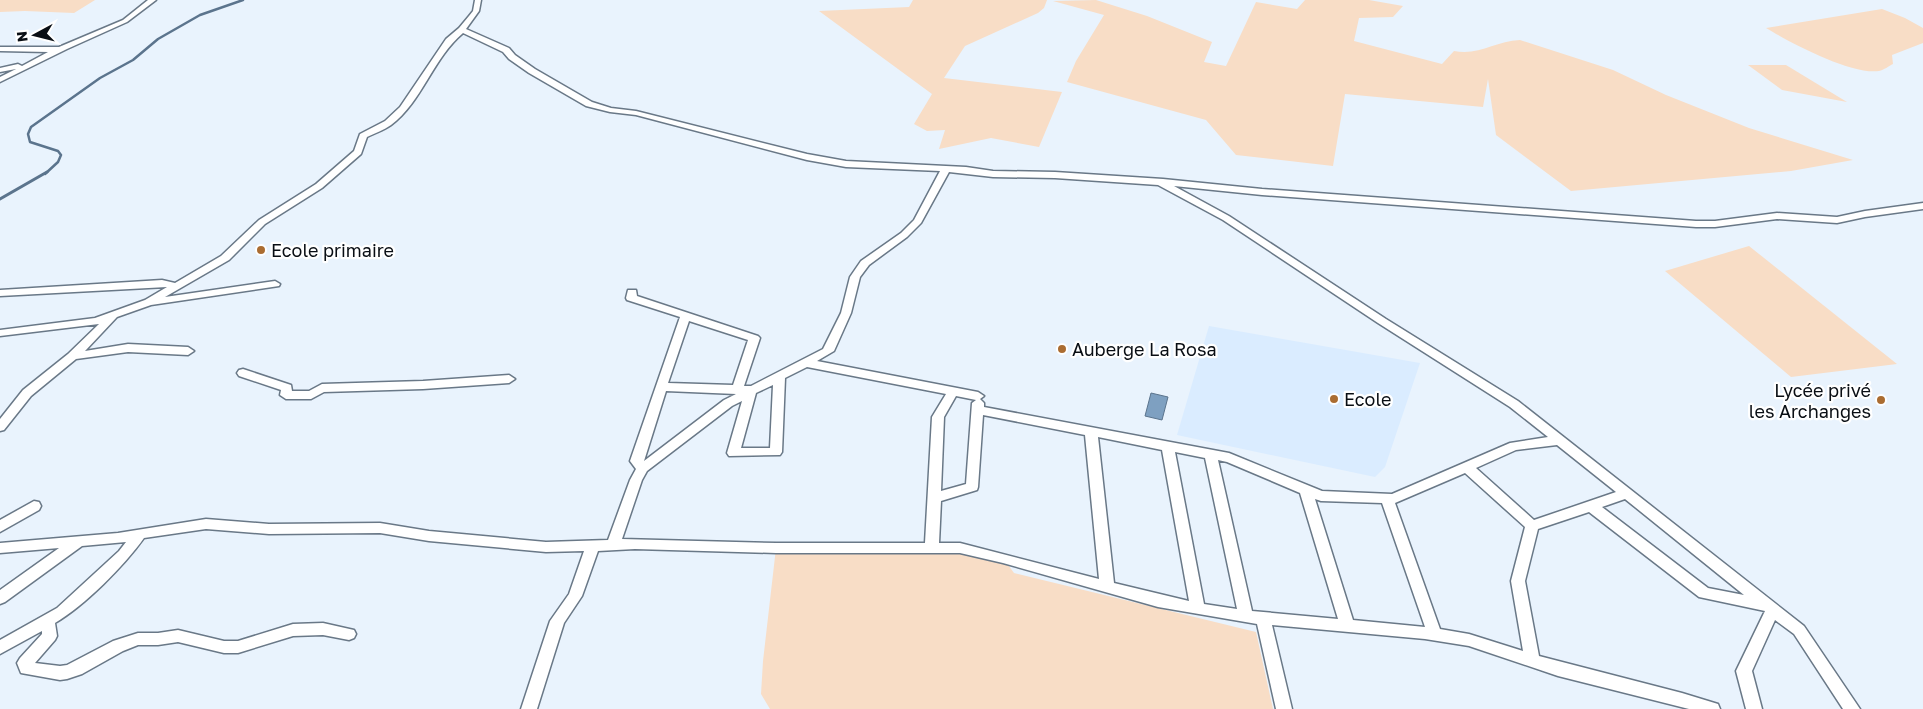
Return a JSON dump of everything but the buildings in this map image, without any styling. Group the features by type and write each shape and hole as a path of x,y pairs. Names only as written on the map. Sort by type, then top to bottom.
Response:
{"street":[{"path":"0,80 64,47 124,21 153,0"},
{"path":"0,333 97,321 148,302 225,258 262,222 312,192 358,152 363,136 388,123 402,109 449,41 462,30 476,11 478,0"},
{"path":"462,30 506,50 512,57 589,104 636,113 829,162 864,166 946,169 993,174 1055,175 1160,182 1262,192 1696,224 1715,224 1777,216 1837,220 1923,206"},
{"path":"0,49 19,47 46,50 64,47"},
{"path":"0,70 18,66"},
{"path":"613,546 636,480 643,468 728,403 828,351 846,313 855,277 865,263 904,235 918,221 946,169"},
{"path":"1160,182 1226,218 1382,321 1514,404 1799,630 1852,709"},
{"path":"0,293 162,283 171,284 174,288"},
{"path":"148,302 275,284"},
{"path":"632,292 631,298 754,338 738,390"},
{"path":"0,427 27,393 72,356 115,314"},
{"path":"643,468 636,461 686,315"},
{"path":"72,356 128,348 188,351"},
{"path":"807,363 979,395 972,487 934,498"},
{"path":"243,374 287,388 286,395 311,395 322,388 422,385 509,379"},
{"path":"751,390 733,453 776,452 779,376"},
{"path":"662,387 751,390"},
{"path":"932,548 938,417 953,391"},
{"path":"978,410 1229,458 1321,496 1393,499 1468,468 1514,446 1559,440"},
{"path":"1091,432 1107,587"},
{"path":"1168,446 1198,609"},
{"path":"1210,454 1246,617"},
{"path":"1468,468 1532,526"},
{"path":"1306,490 1347,626"},
{"path":"1532,526 1626,494"},
{"path":"1387,499 1435,635"},
{"path":"0,527 34,506"},
{"path":"1591,506 1704,593 1768,607"},
{"path":"0,548 78,542 206,524 269,529 380,528 429,536 546,547 592,547 635,544 969,550 1198,609 1246,617 1470,640 1532,660 1712,709"},
{"path":"1532,526 1518,581 1532,660"},
{"path":"0,648 62,612 132,547 140,534"},
{"path":"0,598 78,542"},
{"path":"528,709 557,621 575,596 592,547"},
{"path":"1754,709 1744,671 1768,607"},
{"path":"1263,618 1284,709"},
{"path":"47,621 50,636 24,663 26,668 60,673 77,670 118,646 138,638 158,640 178,636 224,647 238,647 293,630 323,629 349,634"}],"shaded area":[{"path":"0,0 95,0 74,13 0,12"},
{"path":"913,0 1047,0 1044,8 1038,13 965,46 944,78 1062,92 1039,147 991,138 939,149 945,130 927,131 914,124 932,94 819,11 909,7"},
{"path":"1096,0 1147,16 1212,42 1204,62 1226,66 1256,2 1297,9 1305,0 1369,0 1403,6 1393,17 1359,18 1354,41 1442,64 1454,51 1471,52 1520,40 1613,70 1666,95 1749,128 1853,160 1791,171 1571,191 1496,135 1488,79 1483,107 1345,94 1333,166 1236,155 1206,120 1067,82 1076,61 1104,15 1053,1"},
{"path":"1882,9 1905,18 1923,28 1923,43 1892,55 1893,64 1879,71 1853,68 1821,57 1766,28"},
{"path":"1748,65 1786,65 1847,102 1782,90"},
{"path":"1749,246 1897,364 1791,377 1665,271"},
{"path":"1209,326 1420,363 1385,467 1375,477 1177,435"},
{"path":"776,548 960,548 1003,558 1014,573 1256,632 1273,709 770,709 761,694"}],"water":[{"path":"1151,393 1168,397 1162,420 1145,416"}],"waterway":[{"path":"45,174 58,162 61,155 58,151 30,142 28,134 31,127 100,78 133,60 158,39 200,15 243,0"},
{"path":"0,199 47,172"}],"place":[{"name":"Ecole primaire","path":"261,250"},
{"name":"Auberge La Rosa","path":"1062,349"},
{"name":"Ecole","path":"1334,399"},
{"name":"Lycée privé les Archanges","path":"1881,400"}]}
